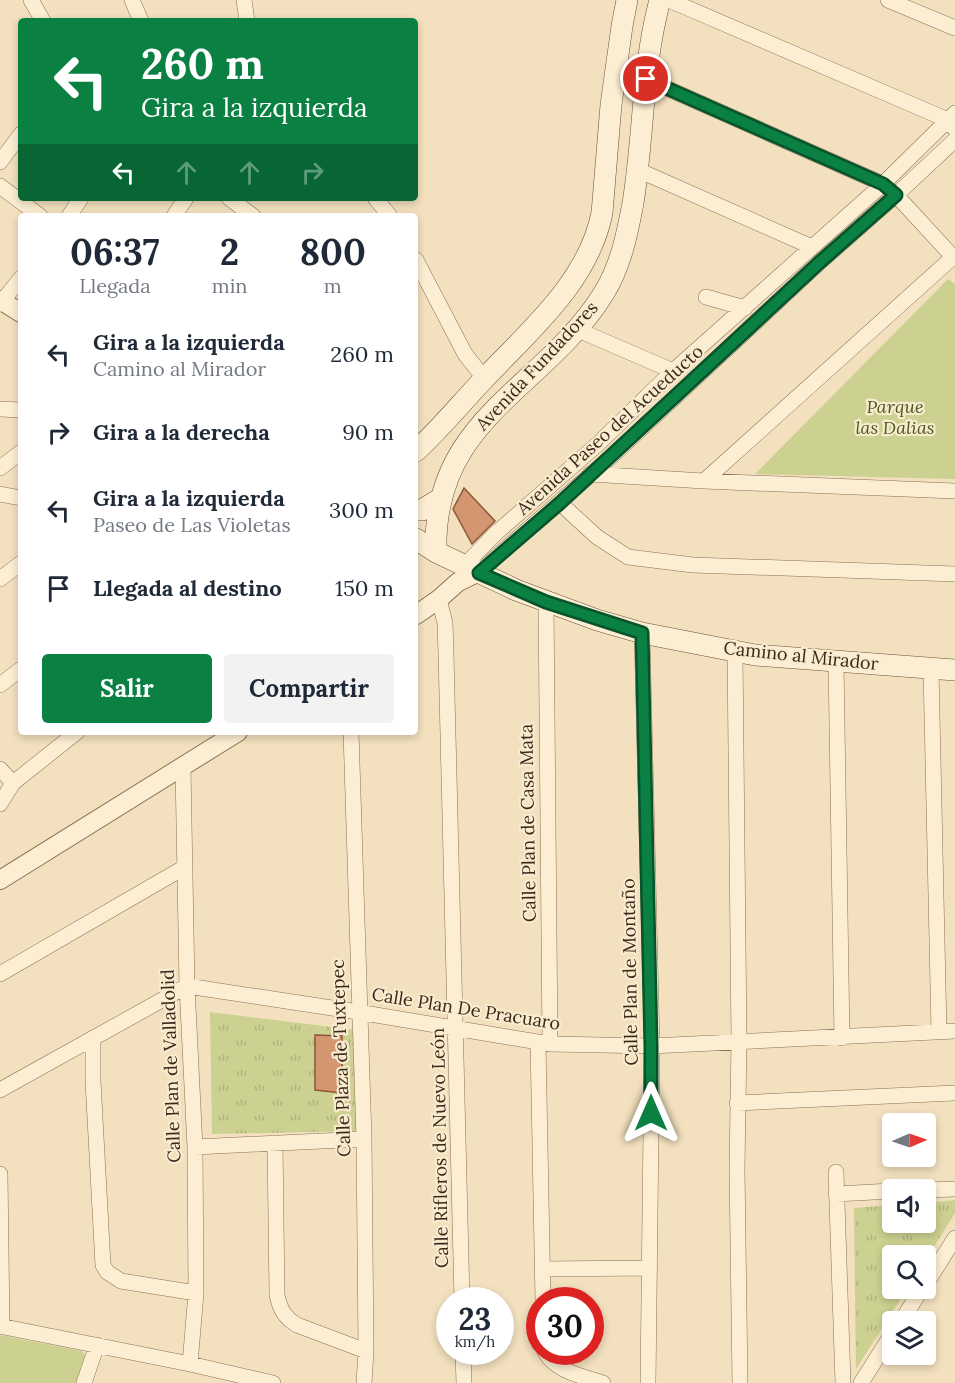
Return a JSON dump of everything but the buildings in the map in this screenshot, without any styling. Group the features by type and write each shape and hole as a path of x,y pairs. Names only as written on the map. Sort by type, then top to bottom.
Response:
{"main road":[{"name":"Avenida Fundadores","path":"418,449 557,302 586,260 600,226 616,67 627,0"},
{"name":"Avenida Fundadores","path":"436,552 440,499 450,471 471,437 503,400 576,329 604,293 623,253 638,170 652,29 660,0"},
{"path":"418,510 440,499"},
{"name":"Camino al Mirador","path":"418,540 468,573 546,602 642,633 735,652 955,670"}],"street":[{"path":"31,0 41,18"},
{"path":"132,0 140,18"},
{"path":"244,0 247,18"},
{"path":"669,0 953,121"},
{"path":"888,0 955,28"},
{"path":"646,79 883,184 896,195 954,259 704,481"},
{"name":"Avenida Paseo del Acueducto","path":"468,573 495,534 599,443 673,371 953,121"},
{"path":"0,162 18,138"},
{"name":"Avenida Paseo del Acueducto","path":"418,614 560,503 955,140"},
{"path":"638,170 812,247"},
{"path":"0,186 18,200"},
{"path":"20,201 36,213"},
{"path":"233,201 249,213"},
{"path":"378,201 388,213"},
{"path":"418,264 465,354 484,378"},
{"path":"18,282 1,302 18,312"},
{"path":"706,297 746,308"},
{"path":"576,329 673,371"},
{"path":"0,409 18,410"},
{"path":"599,443 612,456"},
{"path":"0,468 18,454"},
{"path":"590,474 704,481 955,490"},
{"path":"0,495 18,498"},
{"path":"560,503 614,549 628,557 650,561 693,565 955,574"},
{"path":"0,579 18,565"},
{"name":"Calle Rifleros de Nuevo León","path":"438,599 445,623 462,1287"},
{"name":"Calle Plan de Casa Mata","path":"543,1287 546,602"},
{"name":"Calle Plan de Montaño","path":"642,633 651,1046 648,1383"},
{"path":"735,652 740,1383"},
{"path":"836,662 842,1038"},
{"path":"932,669 939,1032"},
{"path":"0,685 18,671"},
{"path":"0,804 12,783 73,735"},
{"path":"0,880 233,735"},
{"name":"Calle Plaza de Tuxtepec","path":"351,735 358,1011 364,1139 366,1351 364,1383"},
{"name":"Calle Plan de Valladolid","path":"183,768 187,986 195,1147 196,1293 190,1364"},
{"path":"0,769 12,783"},
{"path":"0,974 185,867"},
{"path":"0,1090 187,986"},
{"name":"Calle Plan De Pracuaro","path":"187,986 358,1011 544,1044 651,1046 955,1031"},
{"path":"93,1038 93,1081 103,1265 107,1272 121,1281 196,1293"},
{"path":"737,1103 955,1093"},
{"path":"195,1147 364,1139"},
{"path":"276,1143 278,1295 283,1314 297,1325 366,1351"},
{"path":"836,1172 843,1383"},
{"path":"0,1174 1,1326 273,1383"},
{"path":"936,1190 955,1189"},
{"path":"836,1194 882,1192"},
{"path":"936,1268 955,1238"},
{"path":"543,1269 650,1268"},
{"path":"84,1383 97,1345"},
{"path":"861,1383 882,1350"},
{"path":"463,1365 464,1383"},
{"path":"557,1365 603,1383"}],"green space":[{"name":"Parque las Dalias","path":"948,279 955,284 955,479 755,474"},
{"path":"210,1012 356,1030 358,1131 212,1134"},
{"path":"955,1200 955,1213 935,1245 882,1245 882,1299 901,1299 893,1311 882,1311 882,1328 856,1369 854,1208 882,1206 882,1233 936,1233 936,1202"},
{"path":"0,1335 81,1351 88,1357 83,1383 0,1383"}],"route":[{"path":"646,79 883,184 896,195 820,262 612,456 479,573 546,602 642,633 651,1113"}]}
